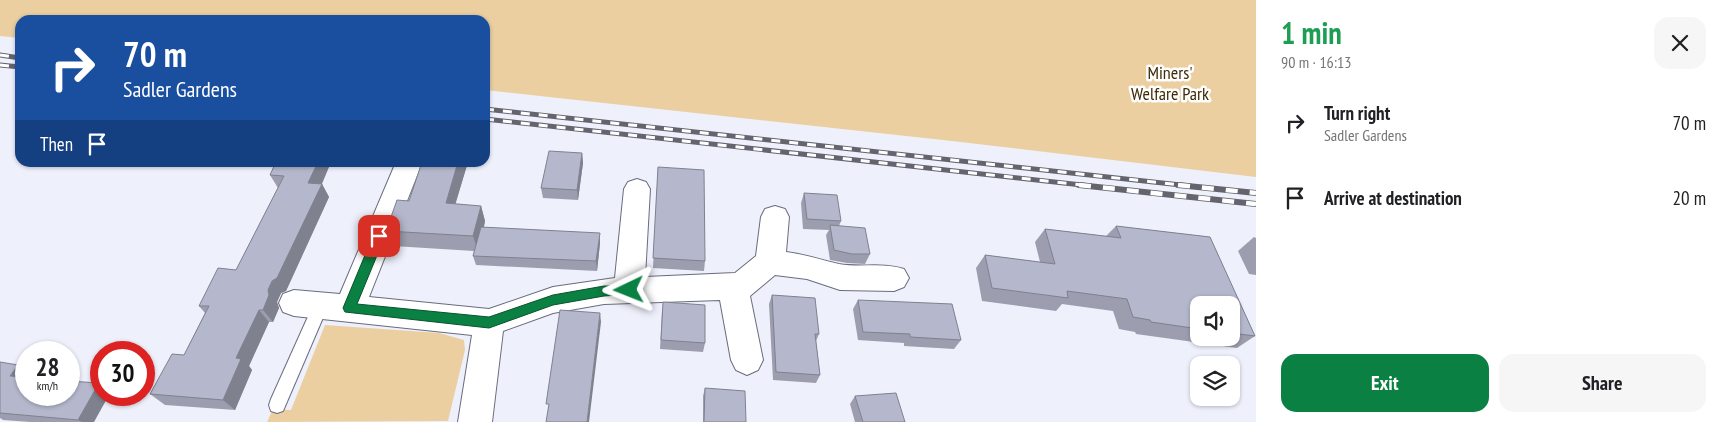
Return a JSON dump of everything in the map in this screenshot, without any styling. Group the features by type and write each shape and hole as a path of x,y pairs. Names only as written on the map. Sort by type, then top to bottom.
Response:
{"street":[{"path":"407,167 321,306 489,323 553,300 604,291 741,286 770,262 775,217"},
{"path":"629,290 637,189"},
{"path":"770,262 807,267 840,277 894,278"},
{"path":"733,286 747,360"},
{"path":"475,422 489,323"}],"lane":[{"path":"277,405 321,306"}],"green space":[{"name":"Miners' Welfare Park","path":"0,0 1256,0 1256,177 952,141 490,91 490,15 15,15 15,38 0,36"},
{"path":"325,325 439,333 464,340 465,350 448,421 267,422 273,409 291,410"}],"building":[{"path":"549,151 582,153 577,190 541,188"},
{"path":"274,167 316,167 308,183 322,184 277,278 272,281 263,310 259,310 236,358 241,359 223,400 155,394 155,385 172,354 184,355 209,306 199,306 218,268 236,270 284,176 270,175"},
{"path":"420,167 457,167 446,203 481,206 473,236 386,231 397,200 409,201"},
{"path":"658,167 704,170 705,261 653,258"},
{"path":"804,193 837,195 841,221 807,219"},
{"path":"830,225 865,228 870,254 852,254 834,250"},
{"path":"1116,226 1210,237 1237,296 1190,296 1190,328 1151,322 1150,320 1133,317 1127,299 1067,291 1068,298 992,288 985,255 1055,264 1045,229 1121,238"},
{"path":"481,227 600,233 596,261 473,256"},
{"path":"772,295 815,298 819,334 815,334 820,375 776,372"},
{"path":"858,300 952,304 961,340 910,337 910,334 863,332"},
{"path":"663,302 705,305 705,343 661,340"},
{"path":"1240,303 1255,336 1240,334"},
{"path":"560,310 600,313 587,422 546,422 549,404 546,404"},
{"path":"0,362 15,364 15,369 10,376 15,376 15,406 80,406 80,382 90,382 90,399 78,420 0,413"},
{"path":"705,388 745,391 746,422 704,422"},
{"path":"896,393 905,422 863,422 855,396"}],"railway":[{"path":"0,55 15,57"},
{"path":"0,65 15,66"},
{"path":"490,110 1190,186"},
{"path":"490,120 1091,186"},
{"path":"1079,185 1256,204"},
{"path":"1178,185 1256,193"}],"route":[{"path":"379,236 349,308 489,323 553,300 604,291 629,290"}]}
